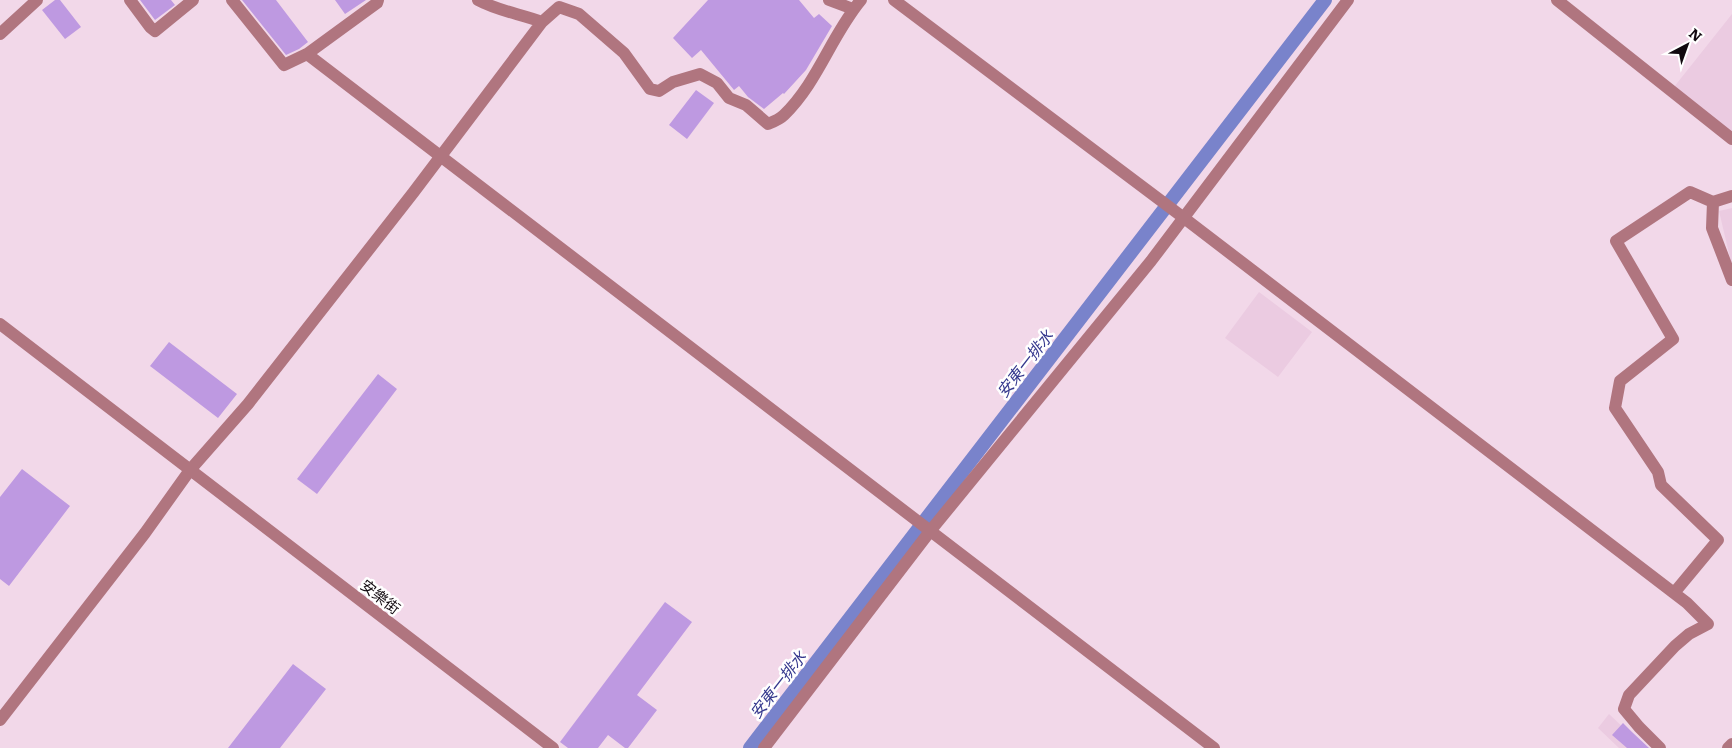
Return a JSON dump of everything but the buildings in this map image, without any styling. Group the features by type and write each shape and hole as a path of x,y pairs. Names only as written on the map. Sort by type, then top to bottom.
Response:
{"street":[{"path":"130,0 154,31 185,2"},
{"path":"232,0 284,66 307,54 378,0"},
{"path":"478,0 487,5 542,22"},
{"path":"0,720 145,533 190,470 248,404 413,193 542,22 560,3 579,14 624,53 650,89 659,91 673,82 700,74 717,83 729,98 746,106 768,124 783,116 809,86 827,51 857,5 830,0"},
{"path":"894,0 1184,218 1687,603 1708,624 1689,634 1674,646 1629,695 1624,709 1660,748"},
{"path":"764,748 931,530 1145,268 1348,0"},
{"path":"1558,0 1732,139"},
{"path":"0,34 30,2"},
{"path":"307,54 1214,748"},
{"path":"1674,593 1718,540 1661,486 1658,472 1615,408 1620,381 1673,338 1616,241 1690,192 1713,202 1732,196"},
{"path":"1713,202 1712,228 1732,280"},
{"name":"安樂街","path":"0,324 553,748"},
{"path":"1728,748 1732,744"}],"shaded area":[{"path":"1732,14 1732,133 1674,87"},
{"path":"1732,208 1732,266 1719,211"},
{"path":"1259,292 1312,332 1278,377 1225,338"},
{"path":"1609,714 1645,748 1619,748 1598,728"}],"waterway":[{"name":"安東一排水","path":"750,748 1325,0"}]}
